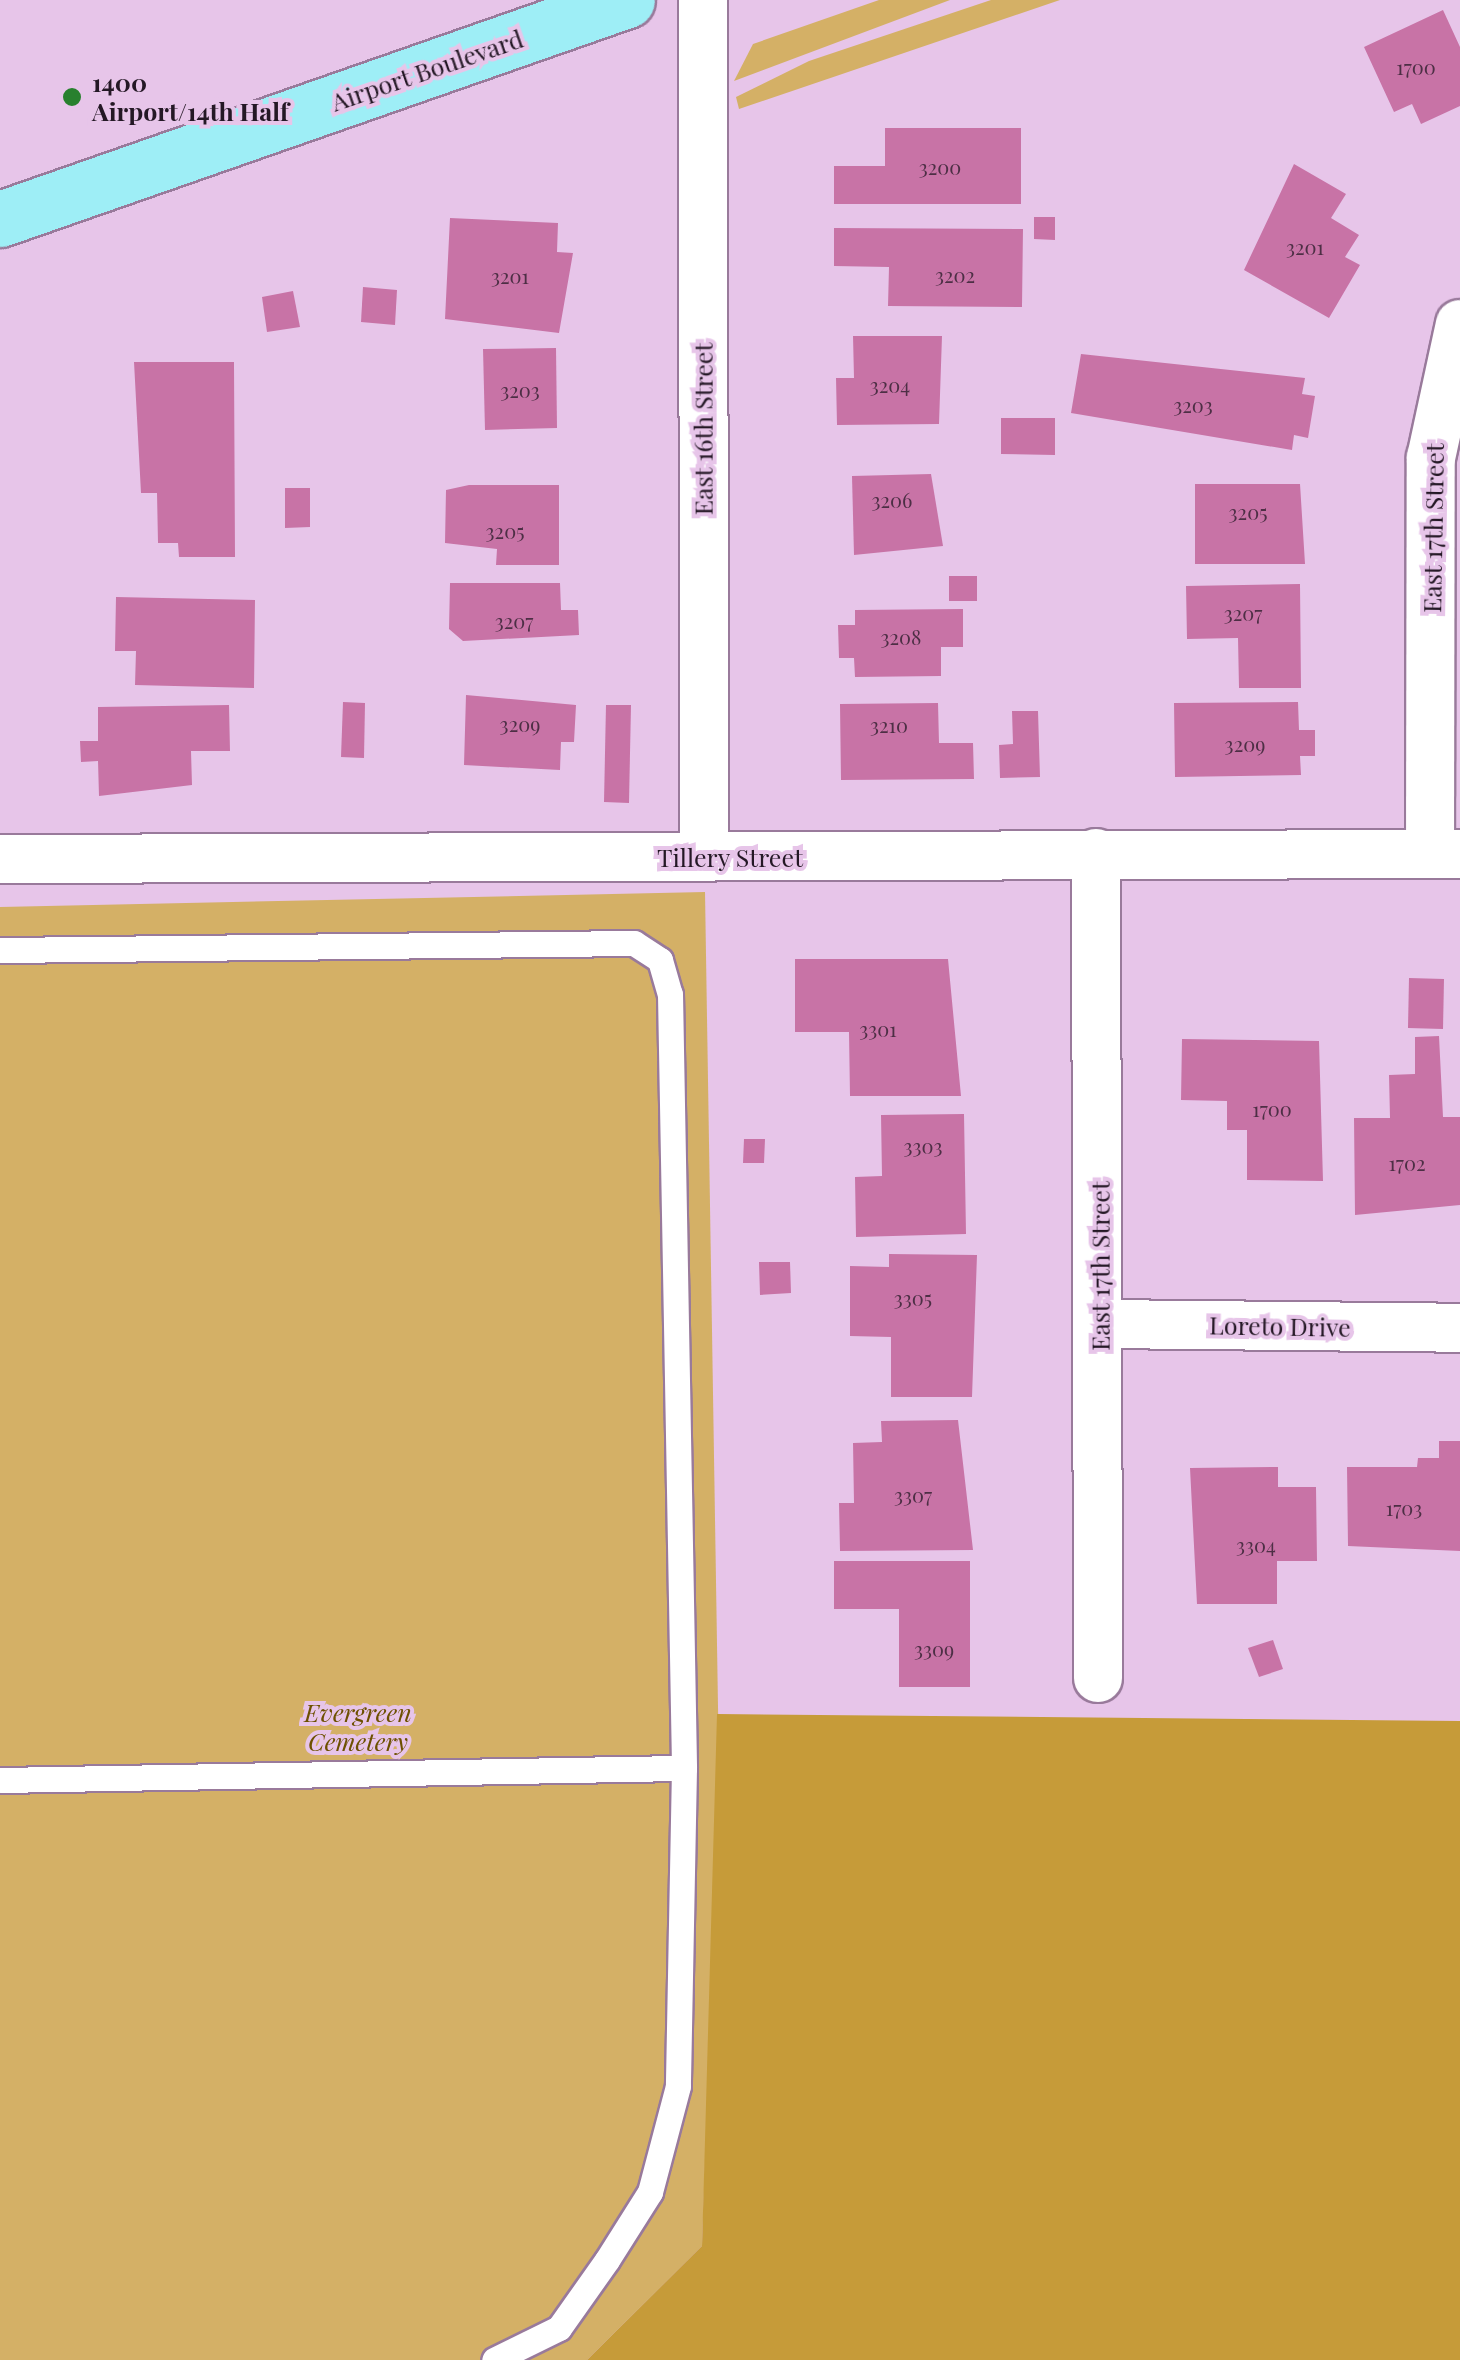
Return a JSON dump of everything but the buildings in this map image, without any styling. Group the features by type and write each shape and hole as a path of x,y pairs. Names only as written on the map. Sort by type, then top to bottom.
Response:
{"main road":[{"name":"Airport Boulevard","path":"0,219 628,0"}],"street":[{"name":"East 16th Street","path":"703,0 704,858"},
{"name":"East 17th Street","path":"1445,854 1432,458 1460,324"},
{"name":"East 17th Street","path":"1096,854 1101,1324 1098,1678"},
{"name":"Tillery Street","path":"0,859 1445,854"},
{"name":"Loreto Drive","path":"1101,1324 1460,1328"}],"lane":[{"path":"0,950 634,943 660,960 670,994 684,1768 678,2086 650,2192 559,2328 494,2360"},
{"path":"0,1780 684,1768"}],"green space":[{"path":"879,0 950,0 734,81 753,44"},
{"path":"991,0 1060,0 739,109 736,97 809,61"},
{"name":"Evergreen Cemetery","path":"705,892 719,1769 702,2246 587,2360 0,2360 0,907"}],"shaded area":[{"path":"717,1714 1460,1721 1460,2360 587,2360 702,2246"}],"place":[{"name":"1400 Airport/14th Half","path":"72,97"}]}
